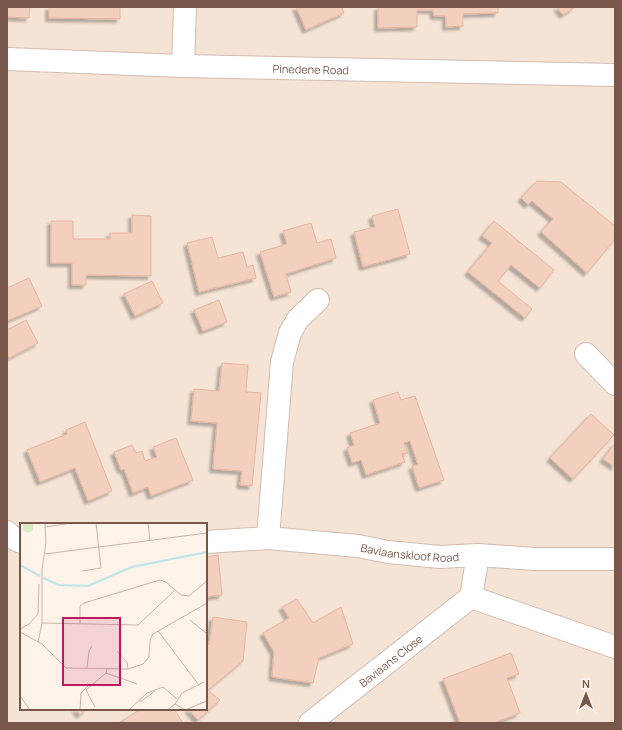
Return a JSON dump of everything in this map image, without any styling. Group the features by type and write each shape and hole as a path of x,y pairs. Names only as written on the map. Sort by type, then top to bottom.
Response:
{"street":[{"path":"183,66 185,7"},
{"name":"Pinedene Road","path":"7,59 183,66 615,75"},
{"path":"268,538 282,362 290,333 298,319 318,300"},
{"path":"586,354 615,384"},
{"path":"7,532 14,539 20,542"},
{"name":"Baviaanskloof Road","path":"207,542 268,538 358,546 388,552 440,557 478,555 535,559 615,559"},
{"path":"478,555 471,597 615,647"},
{"name":"Baviaans Close","path":"310,723 471,597"}],"shaded area":[{"path":"7,7 615,7 615,723 7,723"}],"building":[{"path":"7,7 30,7 29,18 7,17"},
{"path":"49,7 120,7 120,19 49,18"},
{"path":"296,7 345,7 342,8 344,13 306,30"},
{"path":"378,7 498,7 498,13 463,14 463,26 446,27 446,16 434,16 433,10 417,10 417,27 378,28"},
{"path":"557,7 575,7 563,15"},
{"path":"537,181 561,182 615,226 615,239 587,273 541,232 553,219 532,201 528,205 521,198"},
{"path":"398,209 410,254 363,267 354,232 375,227 372,216"},
{"path":"132,215 151,216 151,276 86,275 86,285 72,285 72,263 51,263 51,221 73,221 73,239 110,239 110,233 132,233"},
{"path":"494,221 554,270 540,288 511,265 498,281 532,309 525,318 468,272 492,243 482,236"},
{"path":"311,223 317,243 331,239 336,258 286,274 291,292 274,297 260,252 287,244 283,231"},
{"path":"212,237 218,258 243,252 247,267 253,265 256,278 199,292 187,243"},
{"path":"29,278 42,306 7,321 7,288"},
{"path":"152,281 163,303 135,316 124,294"},
{"path":"219,300 227,322 203,331 194,310"},
{"path":"26,320 38,343 9,358 7,355 7,330"},
{"path":"222,363 248,365 246,392 261,393 252,486 240,485 242,471 213,469 217,423 191,421 194,389 219,391"},
{"path":"398,392 401,400 415,396 444,480 419,488 412,466 418,465 410,441 404,443 408,453 402,454 405,462 366,475 361,460 352,463 347,448 354,445 350,433 380,423 373,400"},
{"path":"591,414 614,435 573,479 550,458"},
{"path":"85,422 112,491 88,501 75,468 40,482 27,450 67,434 66,430"},
{"path":"176,438 193,480 151,496 148,487 133,493 124,469 121,470 114,452 132,445 136,453 142,451 145,461 157,457 153,447"},
{"path":"615,443 615,467 603,459"},
{"path":"218,555 222,595 207,597 207,557"},
{"path":"297,599 313,623 341,607 353,644 319,658 313,683 272,677 274,652 263,633 289,618 282,607"},
{"path":"213,617 247,622 243,661 208,690 220,700 198,720 189,710 207,710 207,646 209,644"},
{"path":"511,653 519,674 507,678 520,713 494,723 460,723 443,679"},
{"path":"76,710 86,710 80,715"},
{"path":"139,710 175,710 183,723 119,723"}]}
